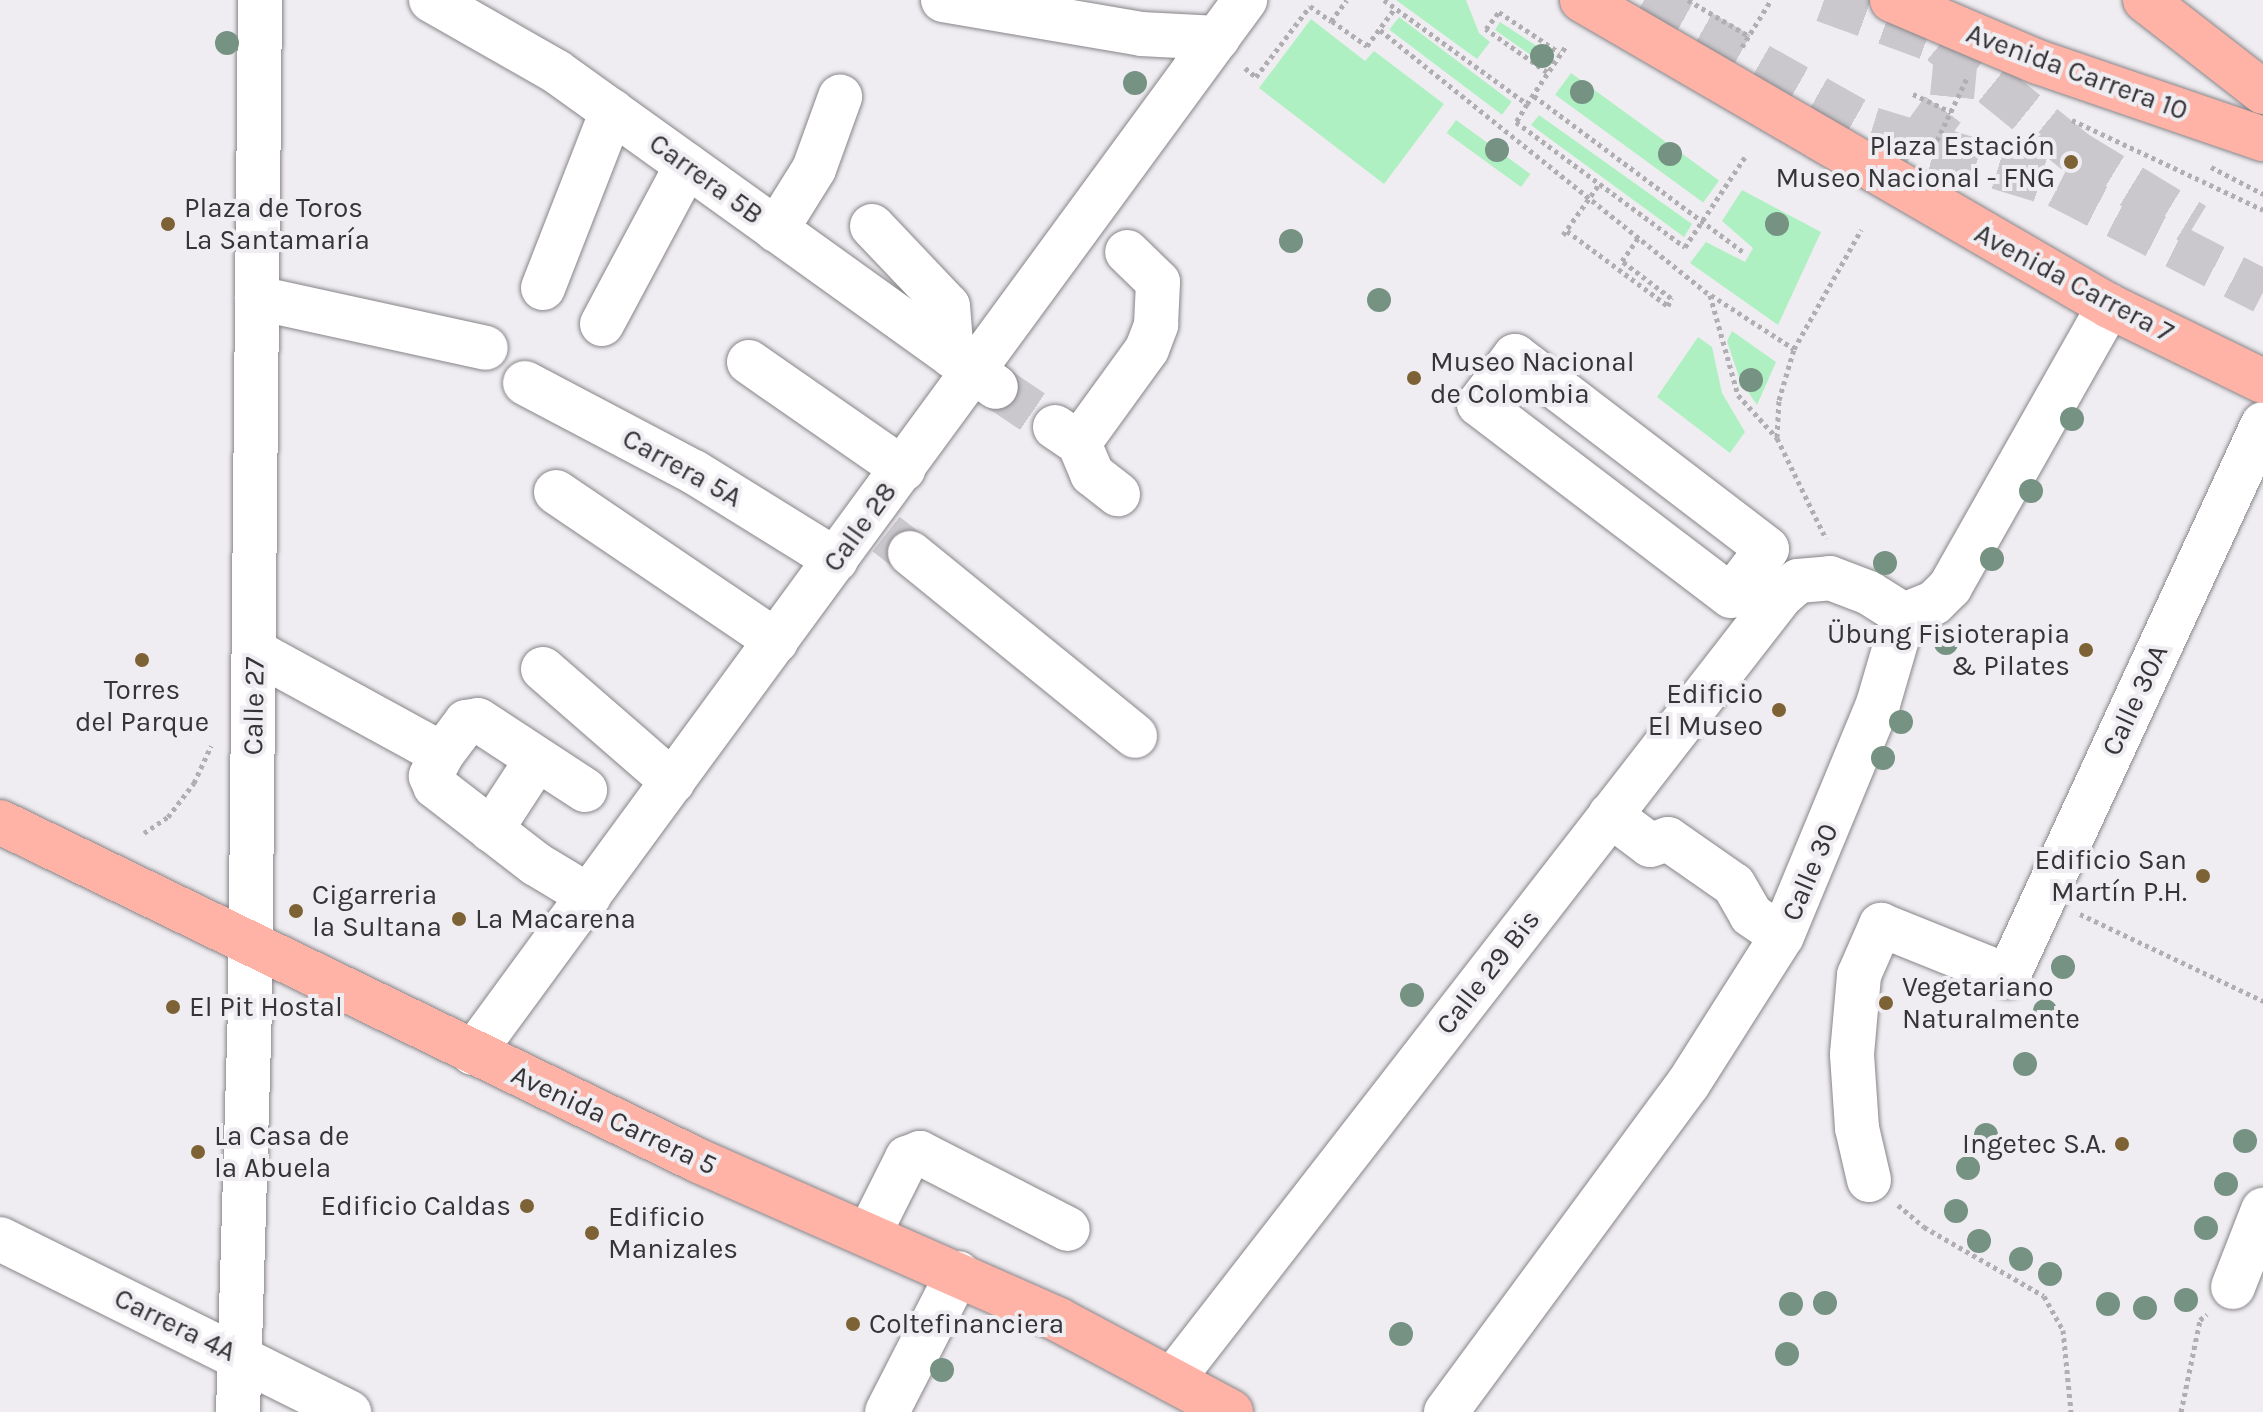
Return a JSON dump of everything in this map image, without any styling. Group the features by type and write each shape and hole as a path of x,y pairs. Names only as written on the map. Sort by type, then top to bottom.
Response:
{"main road":[{"name":"Avenida Carrera 7","path":"1582,0 1888,182 2109,306 2263,381"},
{"name":"Avenida Carrera 10","path":"1892,0 2038,62 2263,139"},
{"path":"2145,0 2263,92"},
{"name":"Avenida Carrera 7","path":"1888,182 2126,284 2263,351"},
{"name":"Avenida Carrera 5","path":"0,822 251,947 699,1161 958,1273 1231,1412"}],"street":[{"name":"Calle 27","path":"238,1412 251,947 260,0"},
{"name":"Carrera 5B","path":"431,0 506,39 612,111 974,372"},
{"path":"943,0 1234,47"},
{"name":"Calle 28","path":"473,1053 589,896 608,812 673,782 836,560 887,536 903,469 974,372 1234,47 1245,0"},
{"path":"776,230 814,169 840,97"},
{"path":"543,288 612,111"},
{"path":"602,324 687,165"},
{"path":"872,226 948,306 974,372"},
{"path":"1118,494 1092,474 1067,435 1147,349 1156,325 1158,282 1127,252"},
{"path":"257,298 486,348"},
{"path":"1814,577 1850,583 1904,615 1934,603 1950,587 2109,306"},
{"path":"1515,356 1767,549 1731,596 1479,404 1515,356"},
{"path":"749,362 903,469"},
{"name":"Carrera 5A","path":"525,383 694,472 836,560"},
{"name":"Calle 30A","path":"1869,1180 1857,1128 1852,1054 1859,975 1881,925 2008,976 2263,424"},
{"path":"556,492 776,641"},
{"path":"887,536 1135,736"},
{"name":"Calle 29 Bis","path":"1172,1380 1781,596 1798,581 1814,577"},
{"name":"Calle 30","path":"1446,1412 1688,1084 1782,936 1878,704 1904,615"},
{"path":"254,651 442,754"},
{"path":"543,669 673,782"},
{"path":"589,896 491,830 432,782 442,754 466,722 478,720 608,812"},
{"path":"491,830 536,761"},
{"path":"1610,815 1650,845 1668,839 1734,885 1751,915 1782,936"},
{"path":"869,1234 907,1158 920,1153 1068,1229"},
{"path":"2233,1287 2263,1210"},
{"name":"Carrera 4A","path":"0,1239 349,1412"},
{"path":"887,1412 958,1273"}],"path":[{"path":"1384,0 1527,104"},
{"path":"1688,0 1749,36"},
{"path":"1736,56 1771,0"},
{"path":"1331,21 1345,1"},
{"path":"1234,47 1242,66 1256,77 1310,6 1367,46 1395,8"},
{"path":"1547,72 1486,29 1499,12 1560,53"},
{"path":"1380,30 1710,295 1794,349"},
{"path":"1566,46 1516,122 1685,247 1745,157"},
{"path":"1969,73 1983,79"},
{"path":"1913,94 1951,112"},
{"path":"1534,96 1743,252"},
{"path":"2065,116 2263,210"},
{"path":"1600,183 1565,233 1668,306 1671,298 1622,261 1638,238"},
{"path":"1777,438 1779,400 1794,349 1861,230"},
{"path":"1710,295 1738,395 1777,438 1827,540 1814,577"},
{"path":"144,833 177,806 212,743"},
{"path":"2044,897 2263,1001"},
{"path":"1869,1180 1924,1227 2030,1285 2055,1311 2063,1330 2071,1412"},
{"path":"2181,1412 2200,1320 2233,1287"}],"green space":[{"path":"1396,0 1466,0 1479,33 1490,42 1477,59"},
{"path":"1399,17 1512,102 1502,115 1389,30"},
{"path":"1311,19 1365,61 1374,51 1444,104 1384,184 1259,88"},
{"path":"1500,22 1552,56 1545,65 1495,30"},
{"path":"1571,73 1719,181 1703,202 1555,95"},
{"path":"1539,115 1692,224 1684,237 1531,125"},
{"path":"1456,120 1530,174 1521,187 1447,133"},
{"path":"1742,190 1821,232 1778,325 1690,263 1706,242 1745,262 1753,248 1722,221"},
{"path":"1732,331 1776,362 1757,405 1740,380 1727,341"},
{"path":"1698,337 1712,347 1722,393 1745,432 1730,453 1657,397"}],"tunnel":[{"path":"1644,0 1872,129 2058,186 2263,292"},
{"path":"1824,0 1941,43 2075,152 2195,225"},
{"path":"1917,145 1952,97 1956,56"},
{"path":"996,387 1055,427"},
{"path":"886,534 910,553"}],"place":[{"name":"Plaza Estación Museo Nacional - FNG","path":"2071,162"},
{"name":"Plaza de Toros La Santamaría","path":"168,224"},
{"name":"Museo Nacional de Colombia","path":"1414,378"},
{"name":"Übung Fisioterapia & Pilates","path":"2086,650"},
{"name":"Torres del Parque","path":"142,660"},
{"name":"Edificio El Museo","path":"1779,710"},
{"name":"Edificio San Martín P.H.","path":"2203,876"},
{"name":"Cigarreria la Sultana","path":"296,911"},
{"name":"La Macarena","path":"459,919"},
{"name":"Vegetariano Naturalmente","path":"1886,1003"},
{"name":"El Pit Hostal","path":"173,1007"},
{"name":"Ingetec S.A.","path":"2122,1144"},
{"name":"La Casa de la Abuela","path":"198,1152"},
{"name":"Edificio Caldas","path":"527,1206"},
{"name":"Edificio Manizales","path":"592,1233"},
{"name":"Coltefinanciera","path":"853,1324"}]}
